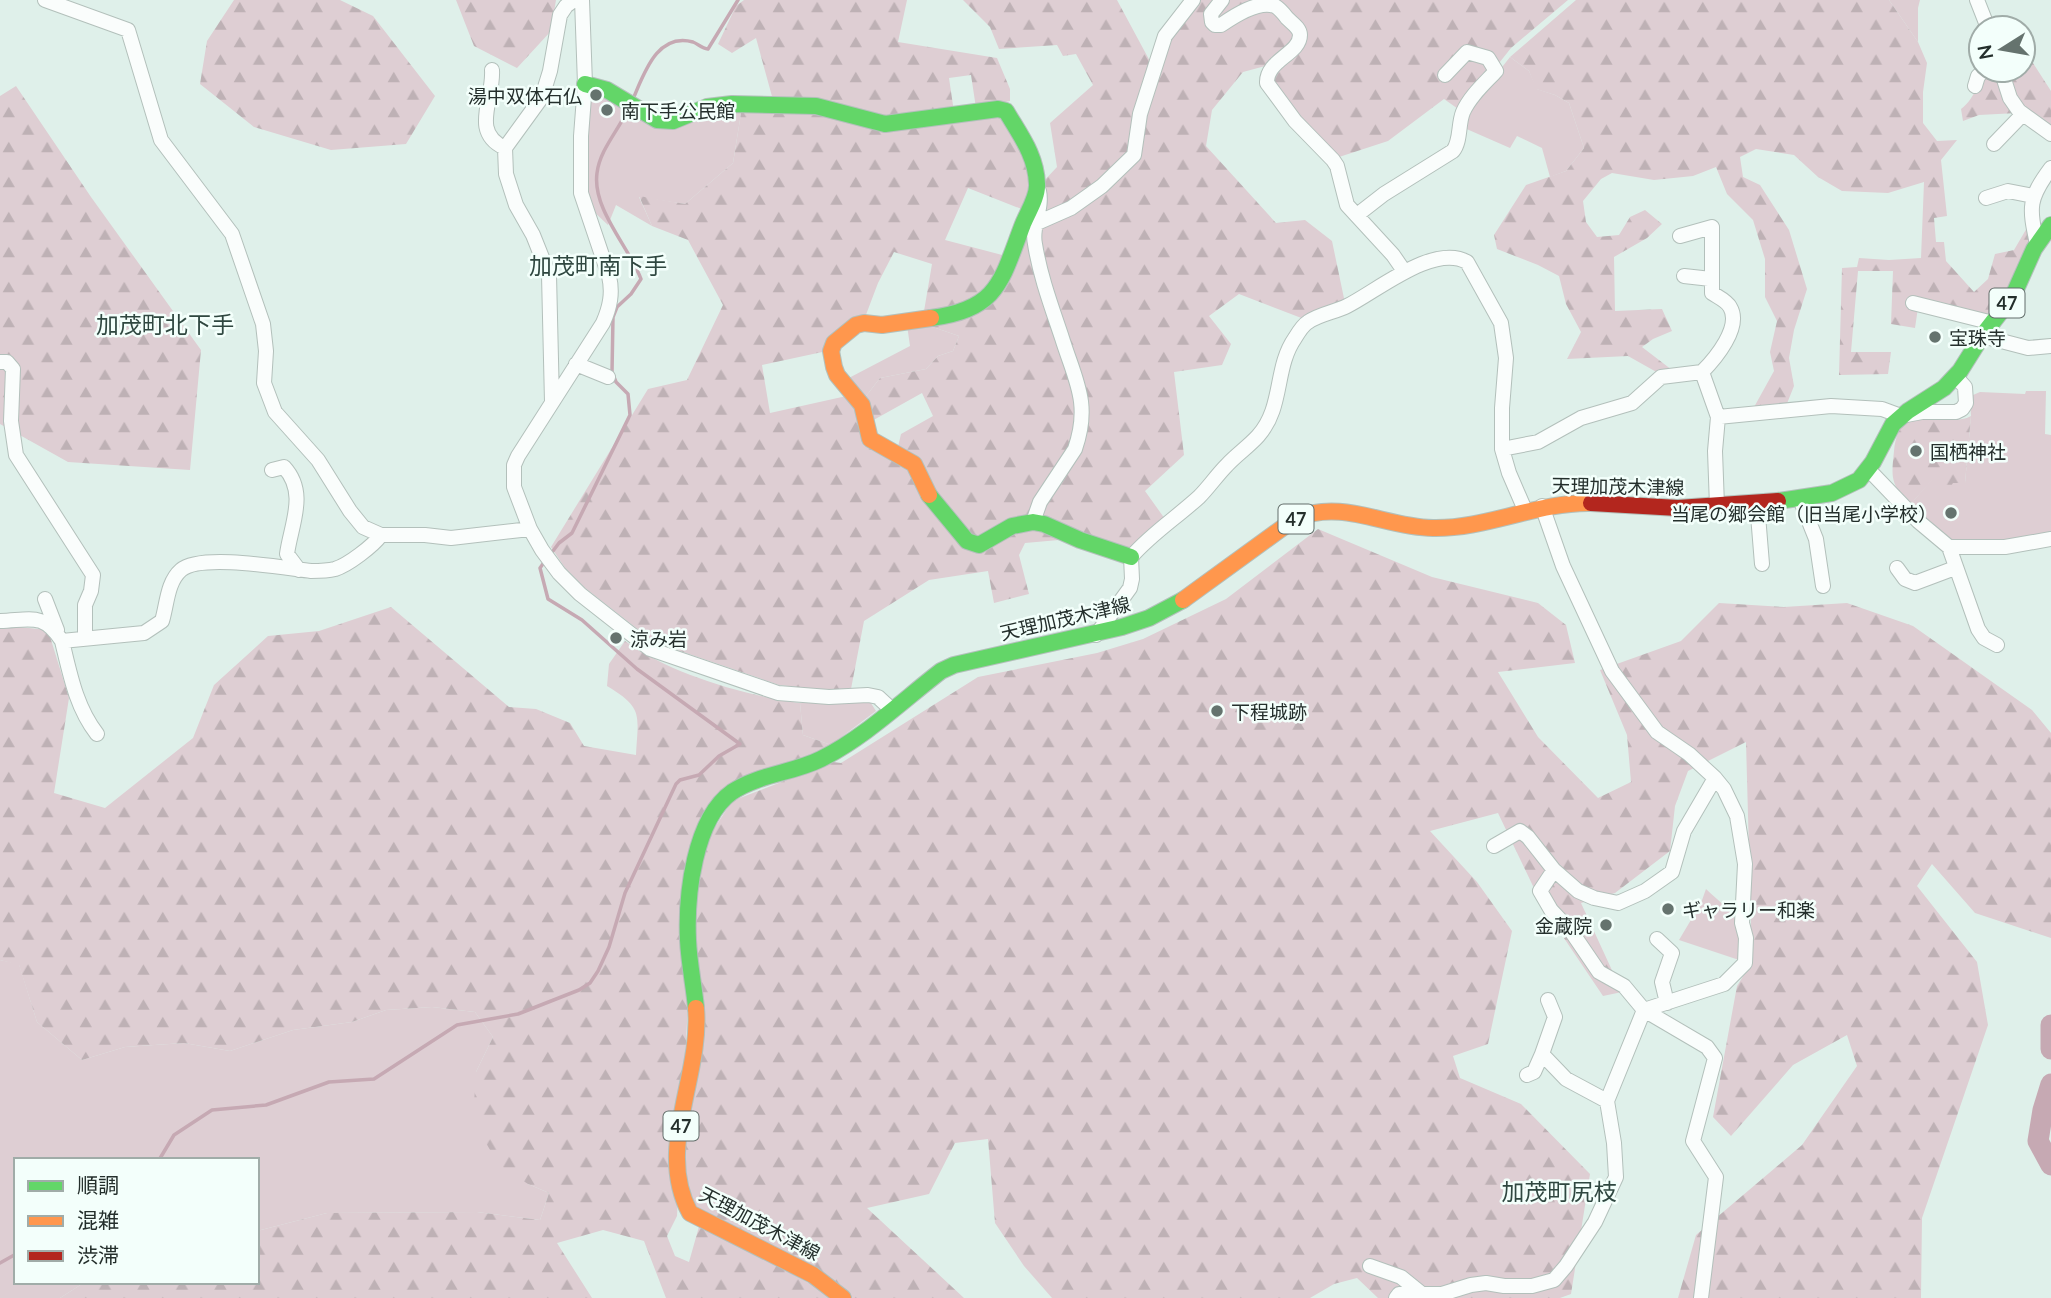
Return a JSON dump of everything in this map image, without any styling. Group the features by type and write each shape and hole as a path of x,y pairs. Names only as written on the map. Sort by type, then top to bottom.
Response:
{"main road":[{"path":"585,84 598,86 665,122 718,105 772,103 816,106 886,124 998,109 1006,111 1033,156 1038,187 1002,278 991,295 979,305 954,315 882,325 856,325 834,343 831,351 837,375 862,405 870,439 914,464 931,499 967,541 979,545 1012,526 1033,522 1131,557"},
{"name":"天理加茂木津線","path":"843,1298 813,1275 697,1217 684,1206 678,1187 683,1105 697,1040 688,924 695,862 703,832 719,804 739,787 819,760 850,742 941,671 954,664 1131,626 1175,605 1288,524 1309,512 1346,510 1408,526 1437,528 1478,522 1542,506 1576,503 1644,507 1717,506 1800,499 1840,491 1869,470 1894,423 1901,416 1928,400 1956,377 2017,289 2037,244 2051,225"}],"street":[{"path":"45,0 128,30 161,140 232,234 263,324 266,351 264,383 275,412 318,460 363,527 382,535 452,538 530,529"},
{"path":"552,402 550,275 533,235 516,205 506,174 505,148 542,97 550,71 560,15 574,0"},
{"path":"582,0 585,84 581,193 612,287 605,318 514,465 514,487 530,529 559,573 580,594 650,649 778,693 829,697 868,695 878,697 891,709"},
{"path":"1037,223 1054,218 1071,208 1101,186 1134,155 1140,114 1166,36 1193,0"},
{"path":"1222,0 1211,14 1212,22 1216,25 1221,25 1248,8 1267,4 1276,7 1299,30 1300,39 1297,44 1269,72 1267,83 1295,121 1333,160 1337,166 1344,199 1404,271"},
{"path":"1357,215 1384,194 1456,148 1460,122 1466,107 1496,71 1488,58 1467,52 1446,75"},
{"path":"492,70 493,86 485,115 486,132 495,144 505,148"},
{"path":"2006,84 2010,98 2022,115 2051,134"},
{"path":"1994,144 2022,115"},
{"path":"2037,244 2033,196 2051,168"},
{"path":"1033,522 1040,502 1076,449 1082,406 1079,383 1062,341 1034,242 1040,197 1038,187"},
{"path":"1986,198 2008,191 2033,196"},
{"path":"1502,449 1538,442 1581,418 1632,403 1661,377 1702,372 1719,355 1731,331 1732,313 1730,305 1712,293 1712,227 1680,236"},
{"path":"1096,635 1130,588 1131,557 1199,496 1217,474 1259,435 1275,404 1283,358 1306,322 1347,306 1388,284 1404,271 1438,259 1464,259 1498,313 1505,341 1502,449 1525,510"},
{"path":"1684,276 1711,278"},
{"path":"1913,303 1993,323"},
{"path":"1982,336 2028,348 2051,346"},
{"path":"0,362 7,362 13,369 11,421 16,455 93,575 85,606 85,639"},
{"path":"576,364 608,377"},
{"path":"1702,372 1718,417 1715,451 1717,506"},
{"path":"1718,417 1831,406 1882,409 1901,416 1922,412 1956,412 1966,403 1965,387 1956,377"},
{"path":"272,470 284,467 293,476 297,493 296,515 287,554 299,570"},
{"path":"1869,470 1949,547 1978,629 1984,638 1997,645"},
{"path":"1800,499 1816,539 1823,586"},
{"path":"1757,503 1762,564"},
{"path":"1542,506 1563,566 1612,671 1657,732 1689,754 1715,778 1724,789 1737,816 1745,864 1742,923 1746,938 1745,963 1724,984 1644,1010"},
{"path":"62,642 144,633 162,621 171,582 182,569 202,562 311,571 337,568 375,544 382,535"},
{"path":"1949,547 2005,547 2051,539"},
{"path":"1897,568 1905,579 1915,583 1955,568"},
{"path":"45,598 62,642 80,707 97,734"},
{"path":"0,621 42,620 54,628 62,642"},
{"path":"1494,846 1520,831 1554,870 1578,891 1594,898 1618,903 1645,891 1672,872 1684,831 1715,778"},
{"path":"1554,870 1540,891 1551,910 1571,931 1599,972 1624,986 1644,1010 1707,1047 1715,1058 1693,1141 1716,1177 1701,1298"},
{"path":"1657,939 1672,953 1662,982 1667,1003"},
{"path":"1527,1075 1534,1072 1555,1017 1548,1000"},
{"path":"1396,1298 1399,1294 1408,1292 1427,1296 1486,1283 1532,1286 1554,1280 1595,1222 1616,1177 1607,1101 1644,1010"},
{"path":"1542,1055 1566,1079 1607,1101"},
{"path":"1370,1266 1401,1277 1427,1296"},
{"path":"1490,1298 1500,1286"}],"green space":[{"path":"234,0 340,0 373,16 435,96 406,144 331,150 254,127 200,84 207,41"},
{"path":"456,0 556,0 551,31 517,68 474,46"},
{"path":"744,0 907,0 898,42 997,58 1010,89 1010,101 976,108 971,75 949,78 954,112 895,120 773,100 756,38 732,53 718,44 736,6"},
{"path":"963,0 1117,0 1152,65 1133,150 1115,170 1046,217 1041,184 1057,167 1050,123 1093,85 1076,54 1063,56 1057,45 999,49 990,27"},
{"path":"1199,0 1216,0 1208,24 1254,10 1274,10 1293,30 1293,41 1269,65 1243,72 1212,110 1206,146 1276,223 1305,220 1332,241 1345,303 1304,319 1239,294 1209,316 1231,344 1222,365 1174,372 1184,455 1145,491 1165,519 1130,551 1039,518 1082,441 1066,340 1038,235 1040,230 1138,158 1142,125 1169,38"},
{"path":"1227,0 1568,0 1511,48 1461,111 1444,99 1388,141 1336,158 1316,138 1270,78 1300,46 1278,4 1219,22 1215,13"},
{"path":"1576,0 1889,0 1918,42 1927,63 1923,123 1937,141 1957,140 1941,160 1947,216 1934,218 1936,242 1944,242 1946,261 1974,292 1988,279 1995,254 2014,250 2031,221 2033,238 1993,316 1919,301 1915,328 1891,324 1893,271 1858,271 1851,352 1891,352 1888,374 1839,375 1842,268 1857,267 1859,258 1921,258 1924,182 1888,193 1842,191 1818,177 1794,155 1756,149 1740,157 1743,177 1760,185 1789,230 1807,289 1794,330 1789,358 1794,386 1786,406 1753,409 1774,371 1770,352 1777,321 1765,297 1765,259 1753,220 1727,194 1716,167 1693,176 1654,180 1612,173 1601,179 1583,201 1586,222 1597,237 1619,235 1630,217 1645,210 1662,224 1647,238 1614,257 1615,311 1662,309 1672,331 1642,347 1672,370 1660,374 1628,356 1567,359 1581,332 1566,304 1559,276 1497,249 1494,235 1526,185 1566,171 1584,148 1569,103 1536,89 1529,71 1510,57"},
{"path":"1889,0 1920,0 1918,42"},
{"path":"1510,57 1529,71 1537,89 1569,103 1584,148 1566,171 1550,177 1542,148 1517,136 1510,148 1462,127 1466,113"},
{"path":"2037,69 2051,91 2051,131 2024,113 2010,84 2037,84"},
{"path":"1980,84 2004,84 2017,113 1979,115 1963,121 1961,109"},
{"path":"16,86 91,197 201,350 190,470 68,462 0,424 0,96"},
{"path":"596,89 656,124 742,107 733,163 685,204 639,197 652,226 616,205 608,225 592,210 586,192 589,98"},
{"path":"742,107 772,107 877,126 998,112 1026,149 1034,187 1024,210 968,188 945,240 1006,256 988,293 923,317 932,264 894,252 878,283 864,320 827,351 762,365 770,413 851,395 863,420 904,462 965,544 1033,525 1059,540 1025,543 1019,555 1029,594 994,603 988,571 929,580 864,621 851,689 825,690 779,685 654,642 585,588 565,568 551,547 648,389 687,380 723,305 688,240 652,226 639,196 685,204 733,163"},
{"path":"1026,221 1076,384 1075,439 1030,521 978,541 897,451 901,434 933,416 922,393 870,422 863,400 880,378 926,369 938,356 953,351 959,336 924,324 969,314"},
{"path":"924,324 959,336 953,351 938,356 926,369 880,378 863,400 845,380 910,346 907,325"},
{"path":"2026,391 2046,391 2045,434 2051,435 2051,537 1958,545 1945,538 1909,506 1934,477 1952,483 1965,483 1970,402 1973,395 1980,392 2025,394"},
{"path":"1971,416 1965,483 1953,483 1949,489 1934,478 1909,506 1896,486 1893,475 1898,434 1905,424 1914,419 1948,420"},
{"path":"1318,529 1432,577 1538,603 1566,625 1575,663 1498,672 1538,737 1598,798 1631,782 1627,735 1600,670 1681,641 1719,603 1784,607 1847,603 1913,626 2032,710 2051,733 2051,938 1975,913 1932,864 1917,886 1977,962 1988,1025 1922,1218 1921,1298 1678,1298 1696,1235 1802,1145 1857,1066 1847,1035 1793,1065 1731,1136 1713,1117 1737,986 1752,962 1746,742 1688,771 1675,806 1670,851 1615,893 1581,903 1622,992 1603,996 1543,907 1498,813 1430,831 1477,882 1512,931 1488,1044 1453,1056 1460,1078 1521,1104 1590,1174 1571,1294 1560,1298 1378,1298 1357,1278 1334,1284 1310,1298 1052,1298 1024,1266 995,1223 988,1139 955,1143 929,1194 867,1208 964,1298 851,1298 694,1211 683,1188 692,948 708,838 732,801 833,762 841,763 978,677 1097,653 1143,639 1226,599"},
{"path":"391,607 509,707 536,709 570,723 584,746 636,755 636,714 627,700 607,686 609,664 625,641 643,653 708,681 755,695 800,703 803,735 831,745 713,800 689,984 677,1216 667,1236 675,1256 689,1262 700,1223 836,1298 666,1298 644,1241 603,1230 557,1243 592,1298 60,1298 82,1284 259,1284 259,1230 327,1213 477,1212 540,1220 549,1193 528,1184 498,1164 473,1120 476,1072 493,1037 475,1012 432,1007 386,1010 352,1022 293,1030 230,1051 184,1043 125,1047 82,1060 37,1022 19,965 0,960 0,625 48,630 69,698 54,793 105,808 193,738 214,685 268,636 319,631"},
{"path":"869,700 876,711 831,745 803,735 800,703"},
{"path":"1706,889 1735,918 1740,935 1739,960 1679,940 1701,903"},
{"path":"0,960 19,964 37,1022 82,1060 125,1047 184,1043 230,1051 293,1030 352,1022 386,1010 432,1007 475,1012 493,1037 476,1072 528,1184 549,1193 540,1220 477,1212 327,1213 259,1230 259,1158 14,1158 14,1284 82,1284 60,1298 0,1298"}],"waterway":[{"path":"633,99 647,67 661,49 670,43 681,41 693,42 708,49 738,0"},
{"path":"550,555 559,543 572,533 630,415 628,394 616,382 612,372 613,317 617,307 631,294 641,279 606,214 597,187 597,173 602,156 628,109"},
{"path":"160,1158 174,1135 212,1110 266,1105 329,1082 374,1079 457,1025 518,1014 579,990 590,983 598,971 609,947 625,893 676,784 680,780 699,775 719,756 740,744 637,669 582,620 548,599 540,568 545,561"},
{"path":"2051,1025 2051,1049"},
{"path":"2051,1084 2038,1141 2051,1165"},
{"path":"0,1263 14,1255"}],"traffic: fast":[{"path":"585,84 607,90 657,120 673,121 707,107 732,104 816,106 885,124 998,109 1006,111 1034,164 1037,184 1034,199 1009,261 994,289 971,308 931,318"},
{"path":"1778,501 1832,493 1859,480 1873,462 1893,424 1944,388 1960,371 1982,336 2013,296 2034,249 2051,225"},
{"path":"929,495 967,541 979,545 1012,526 1033,522 1131,557"},
{"path":"696,1008 688,940 691,881 701,839 709,820 719,804 732,792 753,781 810,764 837,750 941,671 954,665 1122,627 1149,618 1183,600"}],"traffic: slow":[{"path":"929,495 914,464 870,439 862,405 837,375 831,351 834,343 856,325 882,325 931,318"},
{"path":"1183,600 1296,518 1314,513 1348,513 1415,527 1433,528 1473,524 1551,507 1591,503"},
{"path":"696,1008 693,1060 682,1112 677,1163 680,1188 690,1213 813,1275 843,1298"}],"traffic: jam":[{"path":"1591,503 1678,508 1778,501"}],"place":[{"name":"湯中双体石仏","path":"596,95"},
{"name":"南下手公民館","path":"607,110"},
{"name":"宝珠寺","path":"1935,337"},
{"name":"国栖神社","path":"1916,451"},
{"name":"当尾の郷会館（旧当尾小学校）","path":"1951,513"},
{"name":"涼み岩","path":"616,638"},
{"name":"下程城跡","path":"1217,711"},
{"name":"ギャラリー和楽","path":"1668,909"},
{"name":"金蔵院","path":"1606,925"}],"district":[{"name":"加茂町南下手","path":"598,265"},
{"name":"加茂町北下手","path":"165,324"},
{"name":"加茂町尻枝","path":"1559,1191"}]}
